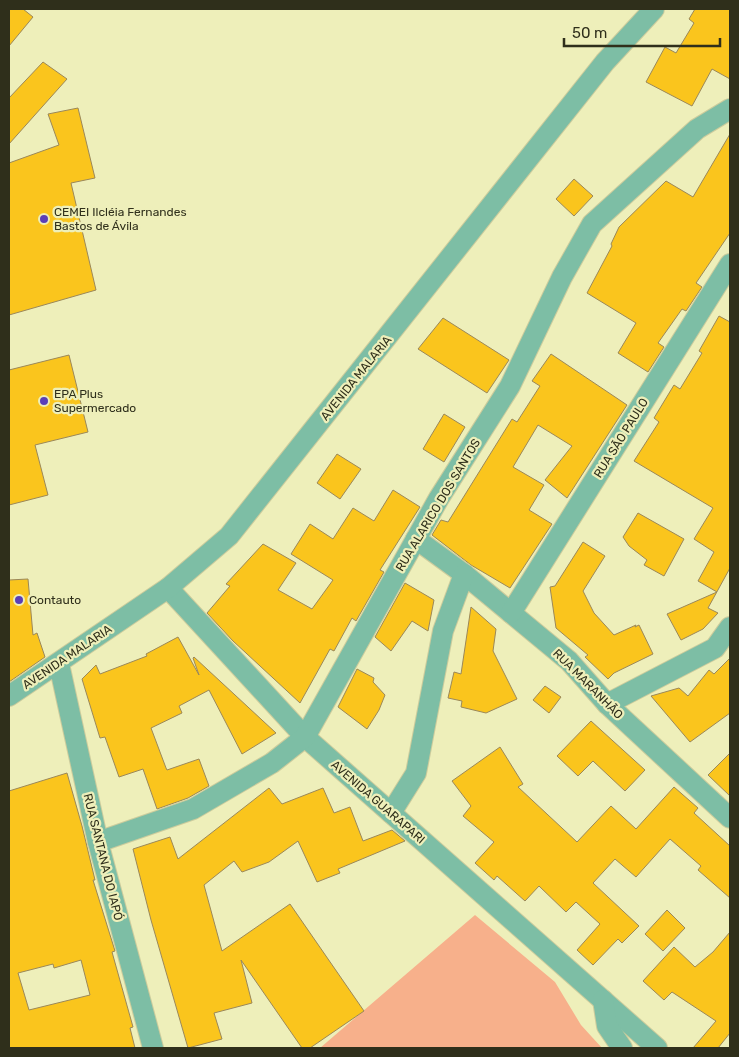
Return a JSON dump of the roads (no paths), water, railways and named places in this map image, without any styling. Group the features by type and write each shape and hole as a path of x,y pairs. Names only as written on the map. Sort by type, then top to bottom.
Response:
{"street":[{"name":"AVENIDA MALARIA","path":"9,696 168,588 229,536 605,62 654,9"},
{"name":"RUA ALARICO DOS SANTOS","path":"98,842 192,809 272,764 305,737 416,539 510,386 562,278 592,224 697,128 730,109"},
{"name":"RUA SÃO PAULO","path":"511,613 730,264"},
{"name":"RUA MARANHÃO","path":"416,539 464,574 569,662 607,704 730,818"},
{"path":"391,814 416,774 443,631 464,574"},
{"name":"AVENIDA GUARAPARI","path":"168,588 305,737 656,1048"},
{"path":"607,704 715,648 730,627"},
{"name":"RUA SANTANA DO IAPÓ","path":"58,664 98,842 153,1048"},
{"path":"603,1000 606,1026 622,1048"}],"place":[{"name":"CEMEI Ilcléia Fernandes Bastos de Ávila","path":"44,219"},
{"name":"EPA Plus Supermercado","path":"44,401"},
{"name":"Contauto","path":"19,600"}]}
